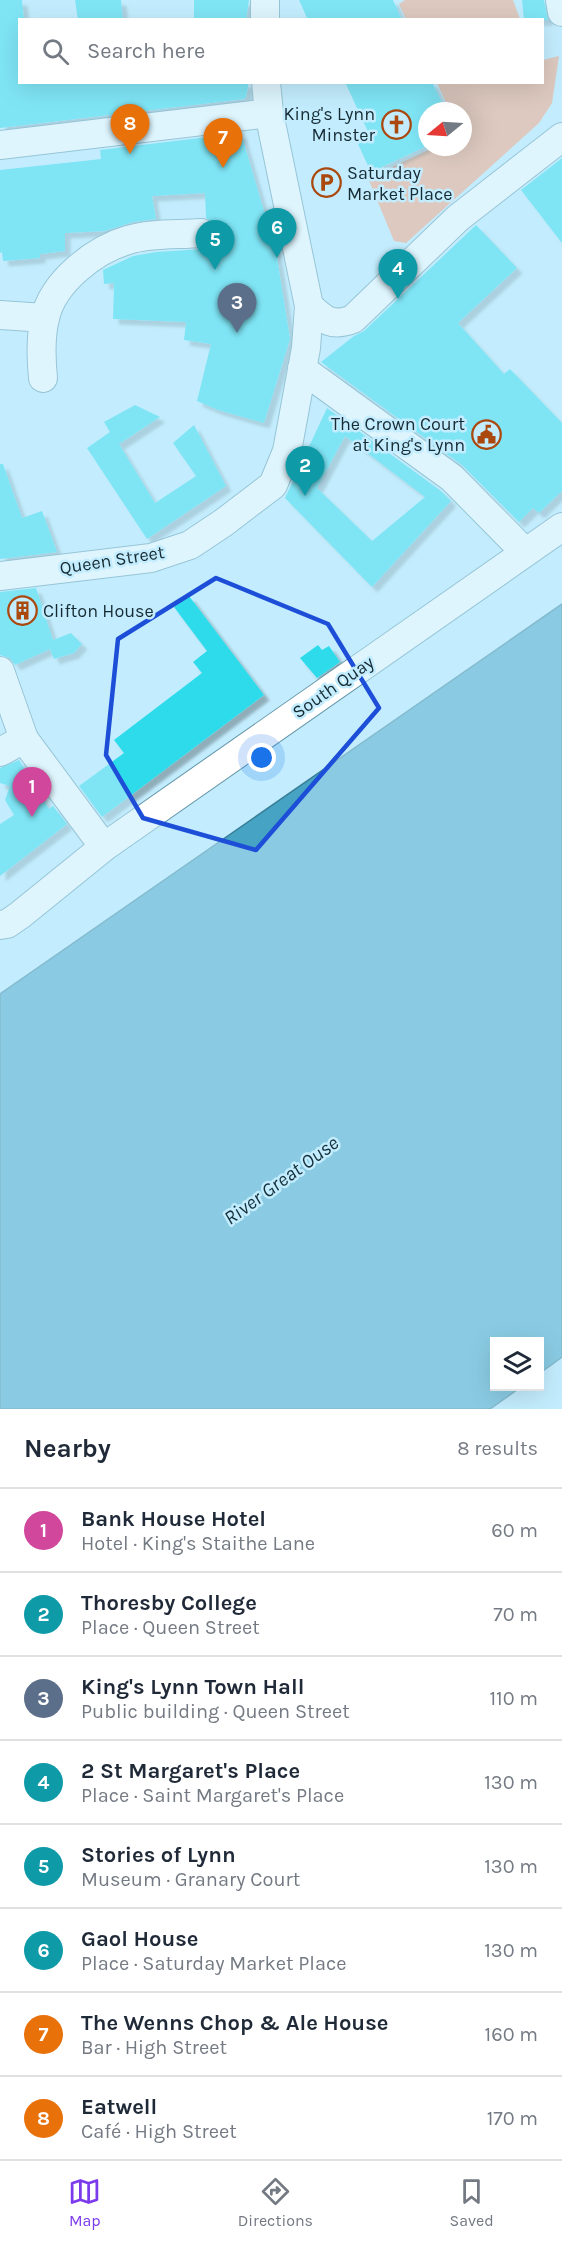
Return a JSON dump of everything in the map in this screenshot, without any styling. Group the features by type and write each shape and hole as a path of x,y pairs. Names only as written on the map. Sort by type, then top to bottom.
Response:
{"street":[{"path":"265,0 265,18"},
{"path":"560,0 562,12"},
{"path":"266,84 269,113 309,306 334,324 342,324 353,319 458,218 562,137"},
{"path":"0,145 269,113"},
{"path":"43,378 42,348 45,318 51,301 73,273 107,248 129,240 201,233"},
{"name":"Queen Street","path":"0,576 151,558 190,545 273,485 287,451 302,369 309,306"},
{"path":"0,315 45,318"},
{"path":"302,369 452,478 525,552"},
{"name":"South Quay","path":"0,925 7,924 20,915 104,847 562,527"},
{"path":"0,670 12,746 104,847"}],"highlighted area":[{"path":"216,578 328,624 379,708 256,850 143,818 106,755 118,639"}],"shaded area":[{"path":"405,0 513,0 520,18 406,18 399,4"},
{"path":"559,56 552,103 539,123 406,243 394,241 368,178 418,155 472,156 472,102 446,102 437,84 544,84 544,60"}],"water":[{"name":"River Great Ouse","path":"562,604 562,1357 544,1370 544,1337 490,1337 490,1391 515,1391 490,1409 0,1409 0,994"}],"building":[{"path":"0,0 22,0 24,18 18,18 18,84 249,84 244,99 0,128"},
{"path":"75,0 121,0 123,18 78,18"},
{"path":"194,0 249,0 246,18 194,18"},
{"path":"299,0 393,0 401,18 307,18"},
{"path":"522,0 544,0 548,20 524,18"},
{"name":"King's Lynn Minster","path":"346,84 433,84 442,102 418,102 418,150 371,172 358,144 371,138"},
{"path":"241,133 276,252 290,339 264,423 218,410 197,401 211,344 184,340 186,322 113,319 114,283 104,284 103,270 133,256 202,249 211,246 216,240 217,231 214,223 206,218 205,193 152,196 156,219 133,222 105,231 65,233 65,251 40,254 40,258 3,261 2,252 0,253 0,170 101,159 100,150"},
{"path":"562,158 562,243 521,190"},
{"path":"476,225 517,268 458,323 504,374 510,369 562,423 562,491 539,513 533,508 519,522 462,465 321,362 364,331"},
{"path":"135,405 160,417 119,444 155,503 196,476 173,443 194,425 226,486 147,539 87,448 110,432 104,422"},
{"path":"327,408 441,491 451,501 372,587 285,498","holes":["345,436 425,497 372,541 317,488"]},
{"path":"0,464 3,464 22,518 42,511 57,552 0,559"},
{"name":"Clifton House","path":"36,588 53,640 71,633 82,644 74,653 54,659 50,649 15,665 10,658 0,655 0,592"},
{"path":"189,596 264,695 102,817 79,786 124,753 114,740 202,673 193,662 207,651 174,607"},
{"path":"318,645 322,650 329,646 340,662 317,678 300,658"},
{"path":"19,760 49,809 53,806 67,824 0,876 0,824 14,815 5,800 10,786 0,783 0,768"}],"place":[{"name":"King's Lynn Minster","path":"396,124"},
{"name":"Eatwell","path":"130,154"},
{"name":"The Wenns Chop & Ale House","path":"223,168"},
{"name":"Saturday Market Place","path":"326,183"},
{"name":"Gaol House","path":"277,258"},
{"name":"Stories of Lynn","path":"215,270"},
{"name":"2 St Margaret's Place","path":"398,299"},
{"name":"King's Lynn Town Hall","path":"237,333"},
{"name":"The Crown Court at King's Lynn","path":"486,434"},
{"name":"Thoresby College","path":"305,496"},
{"name":"Clifton House","path":"22,611"},
{"name":"Bank House Hotel","path":"32,817"}]}
